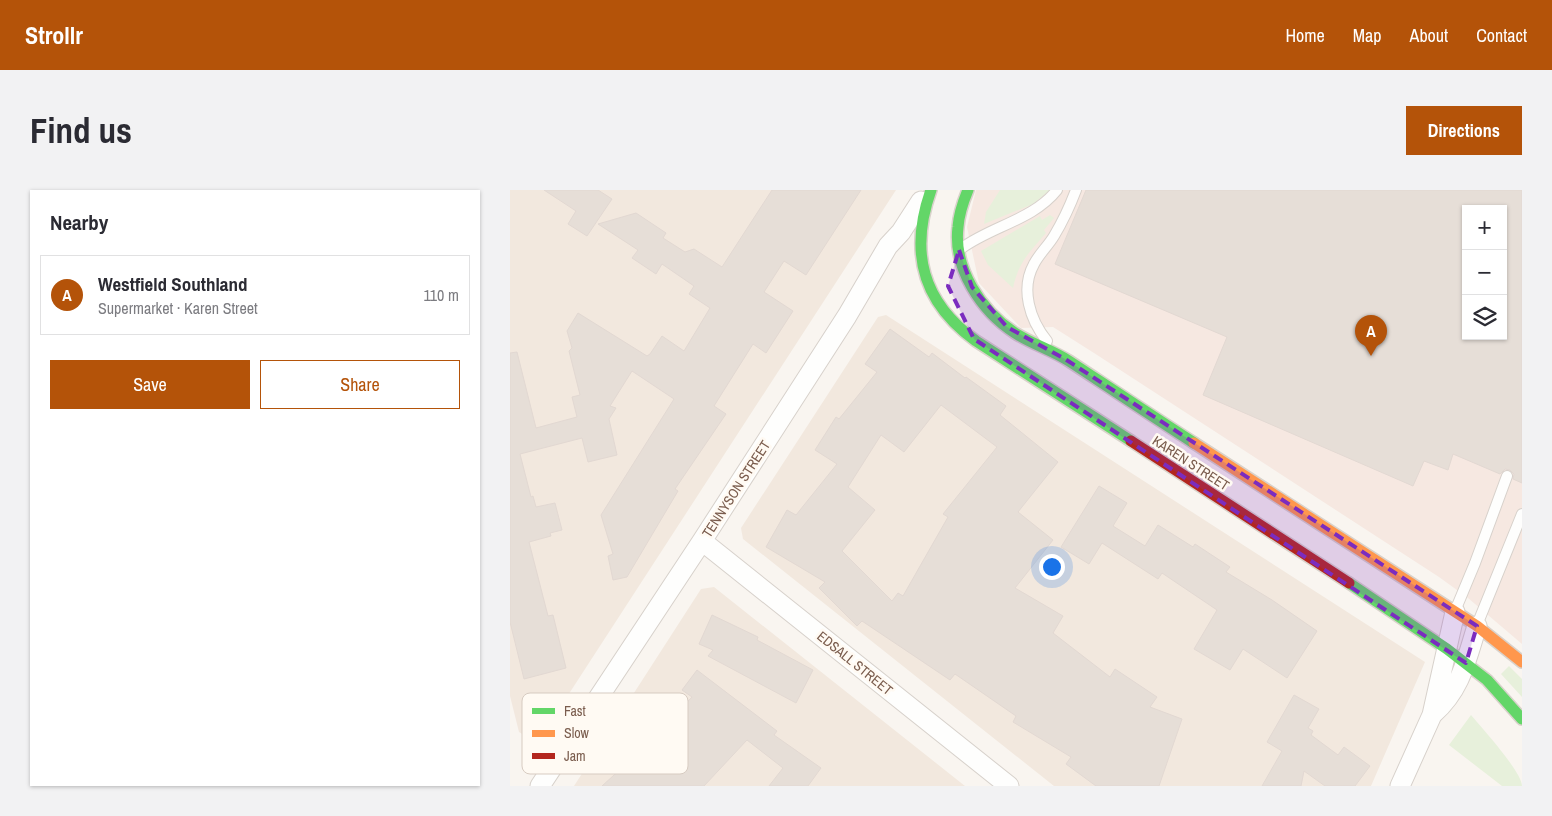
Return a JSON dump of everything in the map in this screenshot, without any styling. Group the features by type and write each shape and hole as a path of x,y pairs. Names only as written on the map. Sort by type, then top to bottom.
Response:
{"street":[{"name":"TENNYSON STREET","path":"601,693 702,541 841,324 888,246 930,190"},
{"name":"KAREN STREET","path":"930,190 922,216 919,253 922,269 931,291 955,324 974,339 1322,565 1447,649 1487,680 1522,719"},
{"path":"950,268 959,250 956,230 957,218 960,206 968,190"},
{"name":"KAREN STREET","path":"959,250 966,274 980,300 1007,327 1025,339 1065,359 1477,626 1522,662"},
{"path":"956,309 974,339"},
{"name":"EDSALL STREET","path":"702,541 1009,786"},
{"path":"1400,786 1432,715 1455,612"},
{"path":"1432,715 1447,702 1457,685 1477,626"},
{"name":"TENNYSON STREET","path":"540,786 548,774"}],"lane":[{"path":"959,250 966,244 1037,208 1051,198 1057,190"},
{"path":"1065,359 1045,338 1037,325 1029,303 1027,286 1032,266 1054,235 1076,190"},
{"path":"1455,612 1507,476"},
{"path":"1477,626 1522,514"}],"highlighted area":[{"path":"959,250 972,287 1007,327 1065,359 1477,626 1466,663 974,339 948,286"}],"shaded area":[{"path":"510,190 896,190 569,693 522,693 522,734 519,732 510,696"},
{"path":"976,190 1522,190 1522,644 1468,598 1439,577 1053,327 1021,328 979,283 967,227"},
{"path":"886,315 1425,662 1371,786 1054,786 743,539 741,528 878,317"},
{"path":"714,587 965,786 574,786 582,774 688,774 688,693 634,693 701,589"}],"green space":[{"path":"1000,190 1050,190 1033,204 984,224 986,212"},
{"path":"1050,215 1054,218 1044,230 1046,233 1022,264 1013,288 988,265 981,251 1040,216 1042,220"},
{"path":"1509,666 1522,679 1522,697 1501,674"},
{"path":"1471,715 1509,761 1516,771 1522,786 1502,786 1449,745"}],"building":[{"path":"544,190 598,190 612,199 587,236 568,224 576,211"},
{"path":"772,190 861,190 806,275 784,261 764,292 793,311 766,353 753,344 714,406 726,414 675,489 678,491 627,577 613,580 608,556 613,554 601,515 674,399 632,371 610,406 616,408 609,419 617,455 588,462 582,438 520,454 531,497 533,496 536,507 555,503 562,530 550,533 551,536 529,542 548,616 553,615 566,668 524,679 510,622 510,353 517,352 536,428 577,417 572,397 580,395 569,351 572,348 567,331 578,313 647,356 662,336 684,351 710,308 689,294 694,286 662,264 656,274 632,258 638,250 598,224 636,213 666,233 663,238 685,252 694,249 722,267"},
{"path":"1086,190 1522,190 1522,483 1513,479 1514,474 1510,470 1505,469 1500,474 1453,454 1448,470 1424,461 1413,486 1203,395 1227,337 1055,264"},
{"path":"890,329 929,357 932,353 1006,406 1000,415 1058,462 1018,512 1053,540 1015,588 1063,616 1053,633 1110,677 1115,669 1157,697 1150,707 1182,719 1159,786 1096,786 1066,764 1071,757 1013,722 1016,716 955,674 950,680 862,621 857,626 819,588 825,582 766,547 787,510 796,515 837,464 815,450 836,417 839,419 877,372 865,364","holes":["941,405 997,447 943,514 948,517 903,596 898,593 892,601 842,551 875,510 848,487 881,435 904,452"]},
{"path":"1099,486 1127,503 1113,526 1145,546 1158,525 1193,547 1195,544 1230,567 1226,572 1272,600 1317,631 1287,678 1243,649 1230,670 1194,649 1217,610 1162,573 1158,579 1102,543 1089,564 1061,547"},
{"path":"712,615 758,637 757,640 813,670 796,703 708,656 713,650 699,644"},
{"path":"697,670 777,731 774,735 821,768 808,786 769,786 783,768 747,740 704,786 602,786 615,774 688,774 688,701 692,697 682,690"},
{"path":"1294,695 1319,709 1308,728 1313,731 1311,735 1338,755 1344,747 1370,766 1355,786 1325,786 1304,771 1301,786 1262,786 1282,751 1267,742"}],"traffic: fast":[{"path":"931,190 924,213 921,255 925,274 932,292 943,310 976,341 1131,441"},
{"path":"968,190 959,222 958,242 960,258 972,287 991,313 1015,333 1069,361 1194,443"},
{"path":"1349,583 1447,649 1487,680 1522,719"}],"traffic: slow":[{"path":"1194,443 1477,626 1522,662"}],"traffic: jam":[{"path":"1131,441 1349,583"}],"place":[{"name":"Westfield Southland","path":"1371,356"}]}
